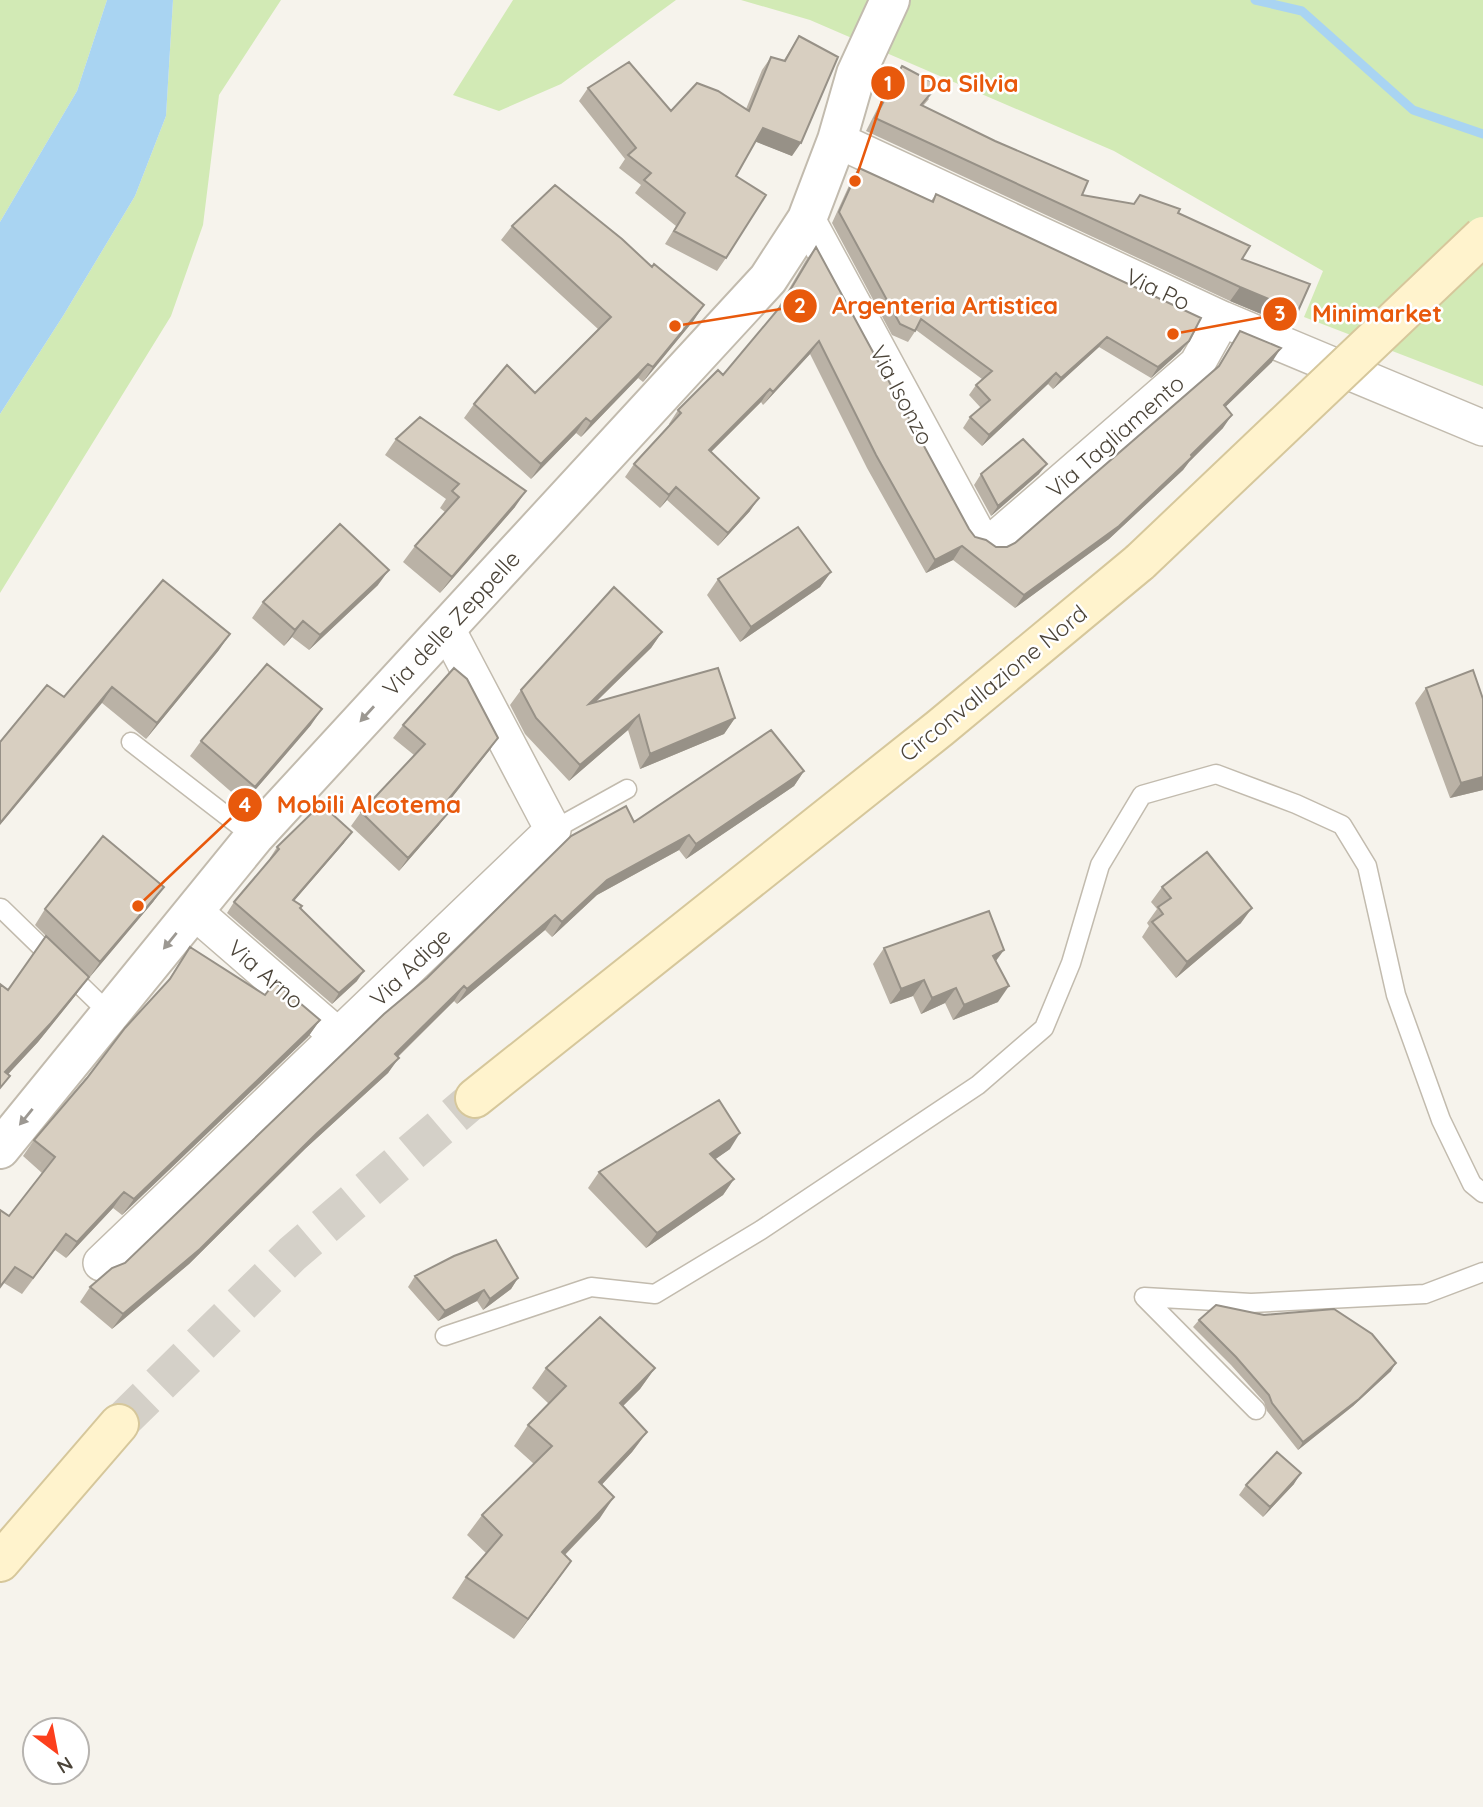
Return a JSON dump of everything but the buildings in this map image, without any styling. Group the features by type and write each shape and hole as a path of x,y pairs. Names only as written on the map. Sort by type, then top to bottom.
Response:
{"main road":[{"name":"Circonvallazione Nord","path":"475,1098 940,727 1140,562 1483,236"},
{"path":"0,1562 119,1424"}],"street":[{"name":"Via delle Zeppelle","path":"0,1149 254,837 768,279 807,219 837,139 856,74 890,0"},
{"name":"Via Po","path":"837,139 1222,319 1483,428"},
{"name":"Via Isonzo","path":"807,219 985,537"},
{"name":"Via Tagliamento","path":"985,537 1197,365 1222,319"},
{"path":"446,627 553,830"},
{"name":"Via Adige","path":"101,1263 553,830"},
{"name":"Via Arno","path":"195,912 338,1036"}],"lane":[{"path":"131,742 254,837"},
{"path":"445,1336 591,1287 655,1294 761,1230 978,1085 1044,1028 1072,963 1100,865 1142,795 1216,774 1296,804 1342,825 1367,866 1396,995 1441,1121 1472,1184 1483,1193"},
{"path":"553,830 627,789"},
{"path":"1,908 110,1014"},
{"path":"1256,1410 1144,1297 1251,1303 1425,1294 1483,1272"}],"green space":[{"path":"0,0 107,0 77,91 0,222"},
{"path":"173,0 281,0 219,95 203,225 171,316 0,593 0,414 135,196 166,116"},
{"path":"513,0 676,0 561,84 499,111 453,95"},
{"path":"741,0 1483,0 1483,386 1304,317 1323,271 1114,151 810,20"}],"water":[{"path":"107,0 173,0 166,116 135,196 0,414 0,222 77,91"}],"waterway":[{"path":"1255,0 1302,11 1413,110 1483,134"}],"tunnel":[{"path":"119,1424 292,1254 475,1098"}],"place":[{"name":"Da Silvia","path":"855,181"},
{"name":"Argenteria Artistica","path":"675,326"},
{"name":"Minimarket","path":"1173,334"},
{"name":"Mobili Alcotema","path":"138,906"}]}
